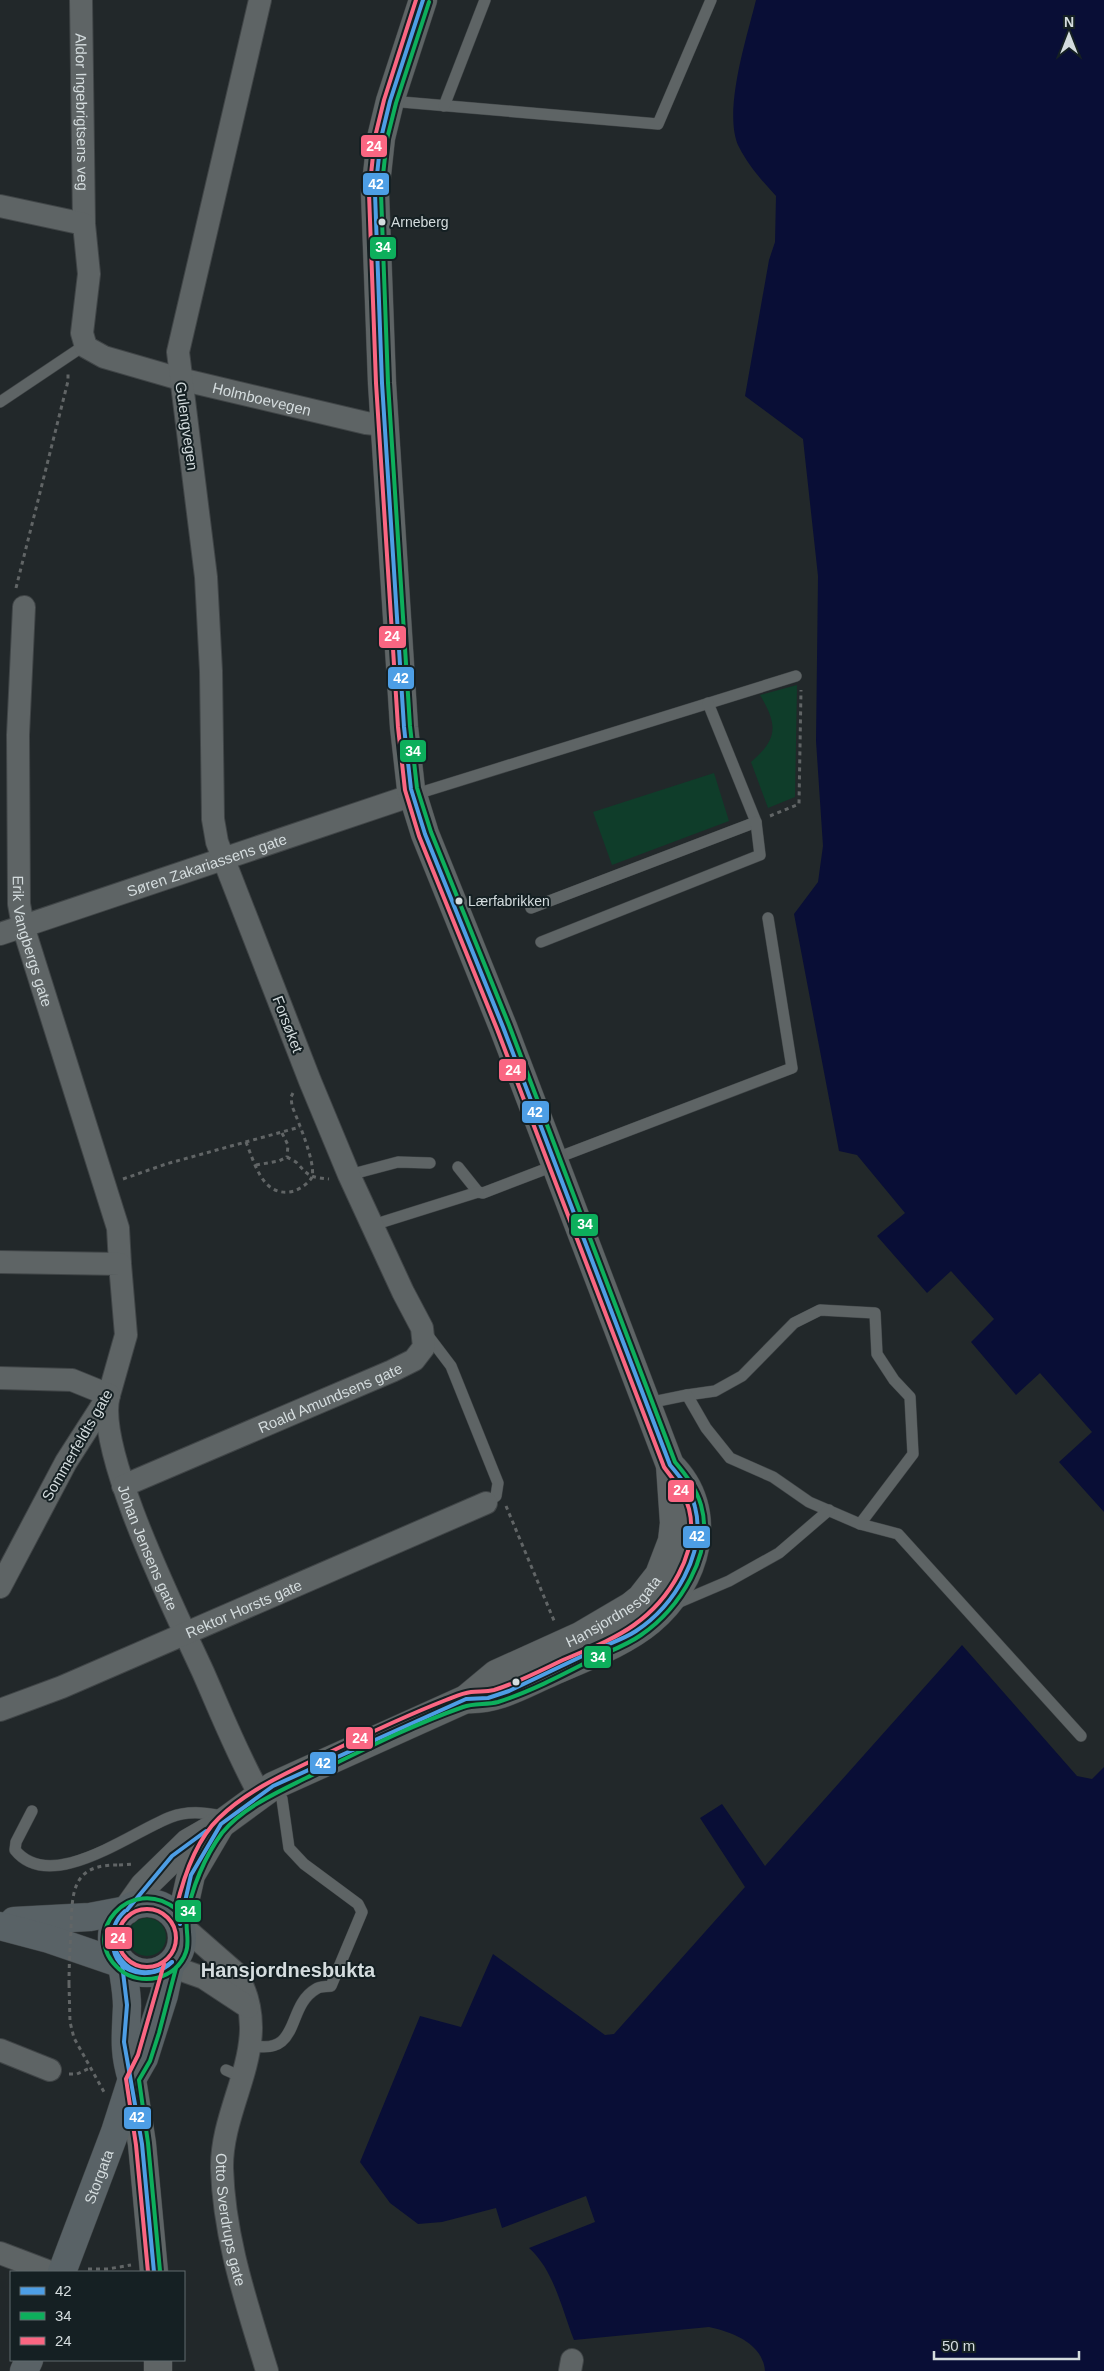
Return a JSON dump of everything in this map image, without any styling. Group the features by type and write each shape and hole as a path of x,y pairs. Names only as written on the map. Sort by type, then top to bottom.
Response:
{"main road":[{"path":"0,1926 49,1939 122,1964 135,1972 150,1974 170,1966 182,1947 180,1924 168,1910 157,1904 138,1904 120,1915 112,1931 113,1949 122,1964 127,2005 124,2042 126,2061 132,2079"},
{"path":"0,1922 57,1920 126,1910"},
{"name":"Storgata","path":"72,2270 132,2079 144,2058 153,2031 170,1966"}],"street":[{"name":"Aldor Ingebrigtsens veg","path":"82,0 84,224"},
{"name":"Gulengvegen","path":"225,860 217,842 213,818 210,652 206,577 178,352 260,0"},
{"name":"Hansjordnesgata","path":"126,1910 144,1886 188,1842 226,1821 267,1791 466,1699 496,1674 580,1636 642,1598 659,1575 672,1541 674,1523 670,1465 555,1162 426,834 413,795 404,727 384,425 375,193 381,138 419,1"},
{"path":"0,206 84,224 89,274 82,325 85,345"},
{"name":"Holmboevegen","path":"85,345 91,352 104,358 180,379 366,423 384,425"},
{"name":"Erik Vangbergs gate","path":"20,600 18,735 19,904 23,926 118,1228 120,1264"},
{"name":"Søren Zakariassens gate","path":"0,934 225,860 413,795"},
{"name":"Forsøket","path":"225,860 310,1082 345,1180"},
{"path":"345,1180 372,1226 422,1328"},
{"path":"0,1262 120,1264"},
{"name":"Sommerfeldts gate","path":"0,1587 66,1462 109,1395 126,1335 120,1264"},
{"name":"Roald Amundsens gate","path":"124,1486 409,1364 424,1347 422,1328"},
{"path":"0,1378 72,1380 109,1395"},
{"name":"Johan Jensens gate","path":"109,1395 108,1421 124,1486 185,1633 267,1791"},
{"name":"Hansjordnesgata","path":"466,1699 496,1696 577,1660 636,1632 662,1610 685,1578 696,1541 698,1517 692,1493 681,1476 670,1465"},
{"name":"Rektor Horsts gate","path":"0,1710 62,1687 492,1497"},
{"name":"Hansjordnesgata","path":"180,1924 191,1875 226,1821"},
{"name":"Otto Sverdrups gate","path":"180,1924 236,1973 242,1983 251,2020 250,2045 235,2074 222,2159 233,2256 267,2371"},
{"path":"170,1966 204,1978 248,2006"},
{"path":"0,2050 50,2070"},
{"path":"132,2079 142,2144 144,2268"},
{"path":"0,2254 47,2271"}],"lane":[{"path":"444,106 485,0"},
{"path":"390,101 658,124 711,0"},
{"path":"0,402 85,345"},
{"path":"413,795 796,676"},
{"path":"541,942 760,855 756,822 708,703"},
{"path":"531,908 756,822"},
{"path":"372,1226 478,1192 483,1193 555,1162 792,1068 768,918"},
{"path":"345,1180 398,1162 430,1163"},
{"path":"458,1168 478,1192"},
{"path":"648,1403 715,1391 742,1376 794,1323 820,1310 875,1313 877,1354 894,1380 910,1397 913,1454 860,1524"},
{"path":"422,1328 451,1366 498,1483 492,1497"},
{"path":"687,1395 706,1428 730,1458 773,1478 809,1502 860,1524 898,1534 1081,1736"},
{"path":"662,1610 728,1581 779,1553 828,1510"},
{"path":"250,2045 270,2048 277,2046 291,2028 309,1995 320,1987 331,1986 362,1912 358,1904 310,1869 289,1848 282,1799 267,1791"},
{"path":"32,1811 16,1842 15,1850 38,1864 56,1865 74,1863 170,1817 192,1811 226,1821"}],"path":[{"path":"20,600 68,381 66,358"},
{"path":"756,822 799,804 801,677 796,676"},
{"path":"310,1082 294,1092 291,1097 312,1166 312,1178"},
{"path":"104,1185 166,1164 300,1127"},
{"path":"282,1133 288,1145 287,1156"},
{"path":"246,1142 266,1185 283,1192 296,1190 312,1178"},
{"path":"287,1156 296,1161 301,1170 312,1178 345,1180"},
{"path":"256,1165 278,1161 287,1156"},
{"path":"492,1497 553,1617"},
{"path":"104,2095 101,2085 82,2056 74,2038 70,2022 69,1984 72,1900 75,1885 90,1869 104,1865 119,1865"},
{"path":"72,2270 144,2268"}],"green space":[{"path":"797,685 795,797 768,808 751,762 766,746 772,731 770,715 760,695"},
{"path":"714,773 729,821 612,865 593,812"},
{"path":"147,1918 160,1924 166,1937 160,1950 147,1956 134,1950 128,1937 134,1924"}],"shaded area":[{"path":"756,0 1104,0 1104,1512 1059,1462 1092,1432 1040,1373 1016,1395 971,1342 994,1319 951,1271 927,1293 877,1236 905,1213 857,1155 839,1151 794,914 818,882 823,846 816,741 818,576 803,439 745,396 769,260 775,242 776,196 747,160 739,147 734,132 733,115 738,75"},
{"path":"962,1645 1077,1776 1092,1779 1104,1767 1104,2371 765,2371 759,2353 753,2347 737,2336 709,2327 574,2340 551,2279 538,2257 529,2248 595,2222 586,2196 502,2228 496,2208 442,2222 418,2224 390,2203 360,2162 420,2016 461,2027 493,1954 605,2035 614,2034 745,1887 700,1818 722,1804 765,1866"}],"transit line":[{"name":"24","path":"176,1909 182,1885 204,1837 219,1818 243,1798 284,1775 400,1719 461,1694 491,1691 511,1684 617,1635 647,1615 669,1589 678,1575 690,1542 691,1526 685,1497 664,1467 497,1029 419,836 405,790 398,727 376,383 369,193 375,137 384,100 416,0"},
{"name":"42","path":"180,1924 191,1875 221,1824 273,1786 466,1699 488,1698 509,1691 631,1634 663,1608 675,1593 692,1560 696,1542 697,1525 695,1507 691,1495 670,1465 503,1027 425,834 411,789 404,727 382,383 375,193 381,138 390,101 423,0"},
{"name":"34","path":"176,1909 159,1900 142,1899 127,1903 115,1912 107,1925 104,1940 108,1955 119,1969 128,1975 147,1979 157,1978 175,1969 186,1952 189,1906 200,1873 222,1833 250,1808 284,1789 403,1731 463,1707 498,1702 523,1693 636,1639 655,1624 680,1595 698,1561 703,1542 704,1524 699,1499 690,1482 675,1462 509,1025 431,832 417,788 410,726 388,383 381,193 387,139 396,103 429,2"},
{"name":"42","path":"127,1910 172,1856 206,1831"},
{"name":"24","path":"147,1909 163,1914 171,1922 176,1938 171,1954 163,1962 147,1967 131,1962 123,1954 118,1938 123,1922 131,1914 147,1909"},
{"name":"42","path":"113,1944 114,1926 125,1911"},
{"name":"42","path":"113,1944 123,1962 137,1971 154,1971 172,1962"},
{"name":"42","path":"113,1944 115,1955 120,1963 127,1969 136,1972 155,1972 172,1962"},
{"name":"42","path":"122,1964 127,2005 124,2042 142,2144 154,2271"},
{"name":"24","path":"148,2271 136,2145 126,2079 138,2055 164,1964"},
{"name":"34","path":"160,2271 148,2143 139,2080 150,2061 176,1968"}],"place":[{"name":"Arneberg","path":"382,222"},
{"name":"Lærfabrikken","path":"459,901"}],"district":[{"name":"Hansjordnesbukta","path":"288,1970"}]}
